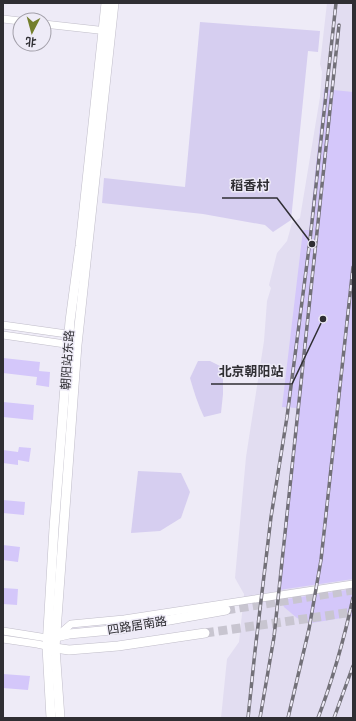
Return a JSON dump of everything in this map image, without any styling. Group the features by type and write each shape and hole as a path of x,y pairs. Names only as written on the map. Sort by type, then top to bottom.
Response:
{"main road":[{"name":"朝阳站东路","path":"106,3 107,31"},
{"name":"朝阳站东路","path":"51,718 51,642 63,529 73,345 107,31 114,3"},
{"name":"四路居南路","path":"51,642 69,634 122,629 226,610"},
{"name":"四路居南路","path":"51,642 69,650 118,646 205,633"},
{"name":"朝阳站东路","path":"51,642 60,718"}],"street":[{"path":"52,25 107,31"},
{"path":"3,325 74,335"},
{"path":"3,335 73,345"},
{"path":"3,639 37,644 51,642 72,624 124,619 353,584"},
{"path":"3,631 51,642"}],"shaded area":[{"path":"327,3 353,3 353,718 221,718 227,659 239,642 244,594 235,578 246,457 264,341 267,301 271,288 269,285 277,253 287,241 292,223 300,218 320,97 322,72 320,64"},
{"path":"200,22 320,31 318,52 308,51 291,220 273,232 265,225 203,214 102,203 104,178 185,187"},
{"path":"198,361 210,361 220,366 223,375 221,413 204,417 190,378"},
{"path":"138,471 181,473 190,492 181,518 160,531 131,533"}],"building":[{"path":"324,89 353,92 353,579 279,590 278,586 297,408 282,407 303,230 309,230"},
{"path":"3,358 40,362 39,371 50,372 49,387 36,385 37,377 3,373"},
{"path":"3,402 34,405 33,420 3,417"},
{"path":"19,447 31,448 29,462 18,460 18,465 3,463 3,450 18,452"},
{"path":"3,500 25,502 24,515 3,513"},
{"path":"3,545 20,547 18,562 3,560"},
{"path":"3,588 18,589 17,605 3,604"},
{"path":"353,589 353,616 312,623 297,618 284,607 281,600"},
{"path":"3,674 30,676 28,690 3,688"}],"tunnel":[{"path":"226,610 353,590"},
{"path":"205,633 353,612"}],"railway":[{"path":"248,718 271,517 287,417 310,240 336,3"},
{"path":"260,718 274,637 339,25"},
{"path":"288,718 309,629 321,560 353,267"},
{"path":"318,718 338,659 353,598"},
{"path":"334,718 353,666"}],"place":[{"name":"稻香村","path":"312,244"},
{"name":"北京朝阳站","path":"323,319"}]}
